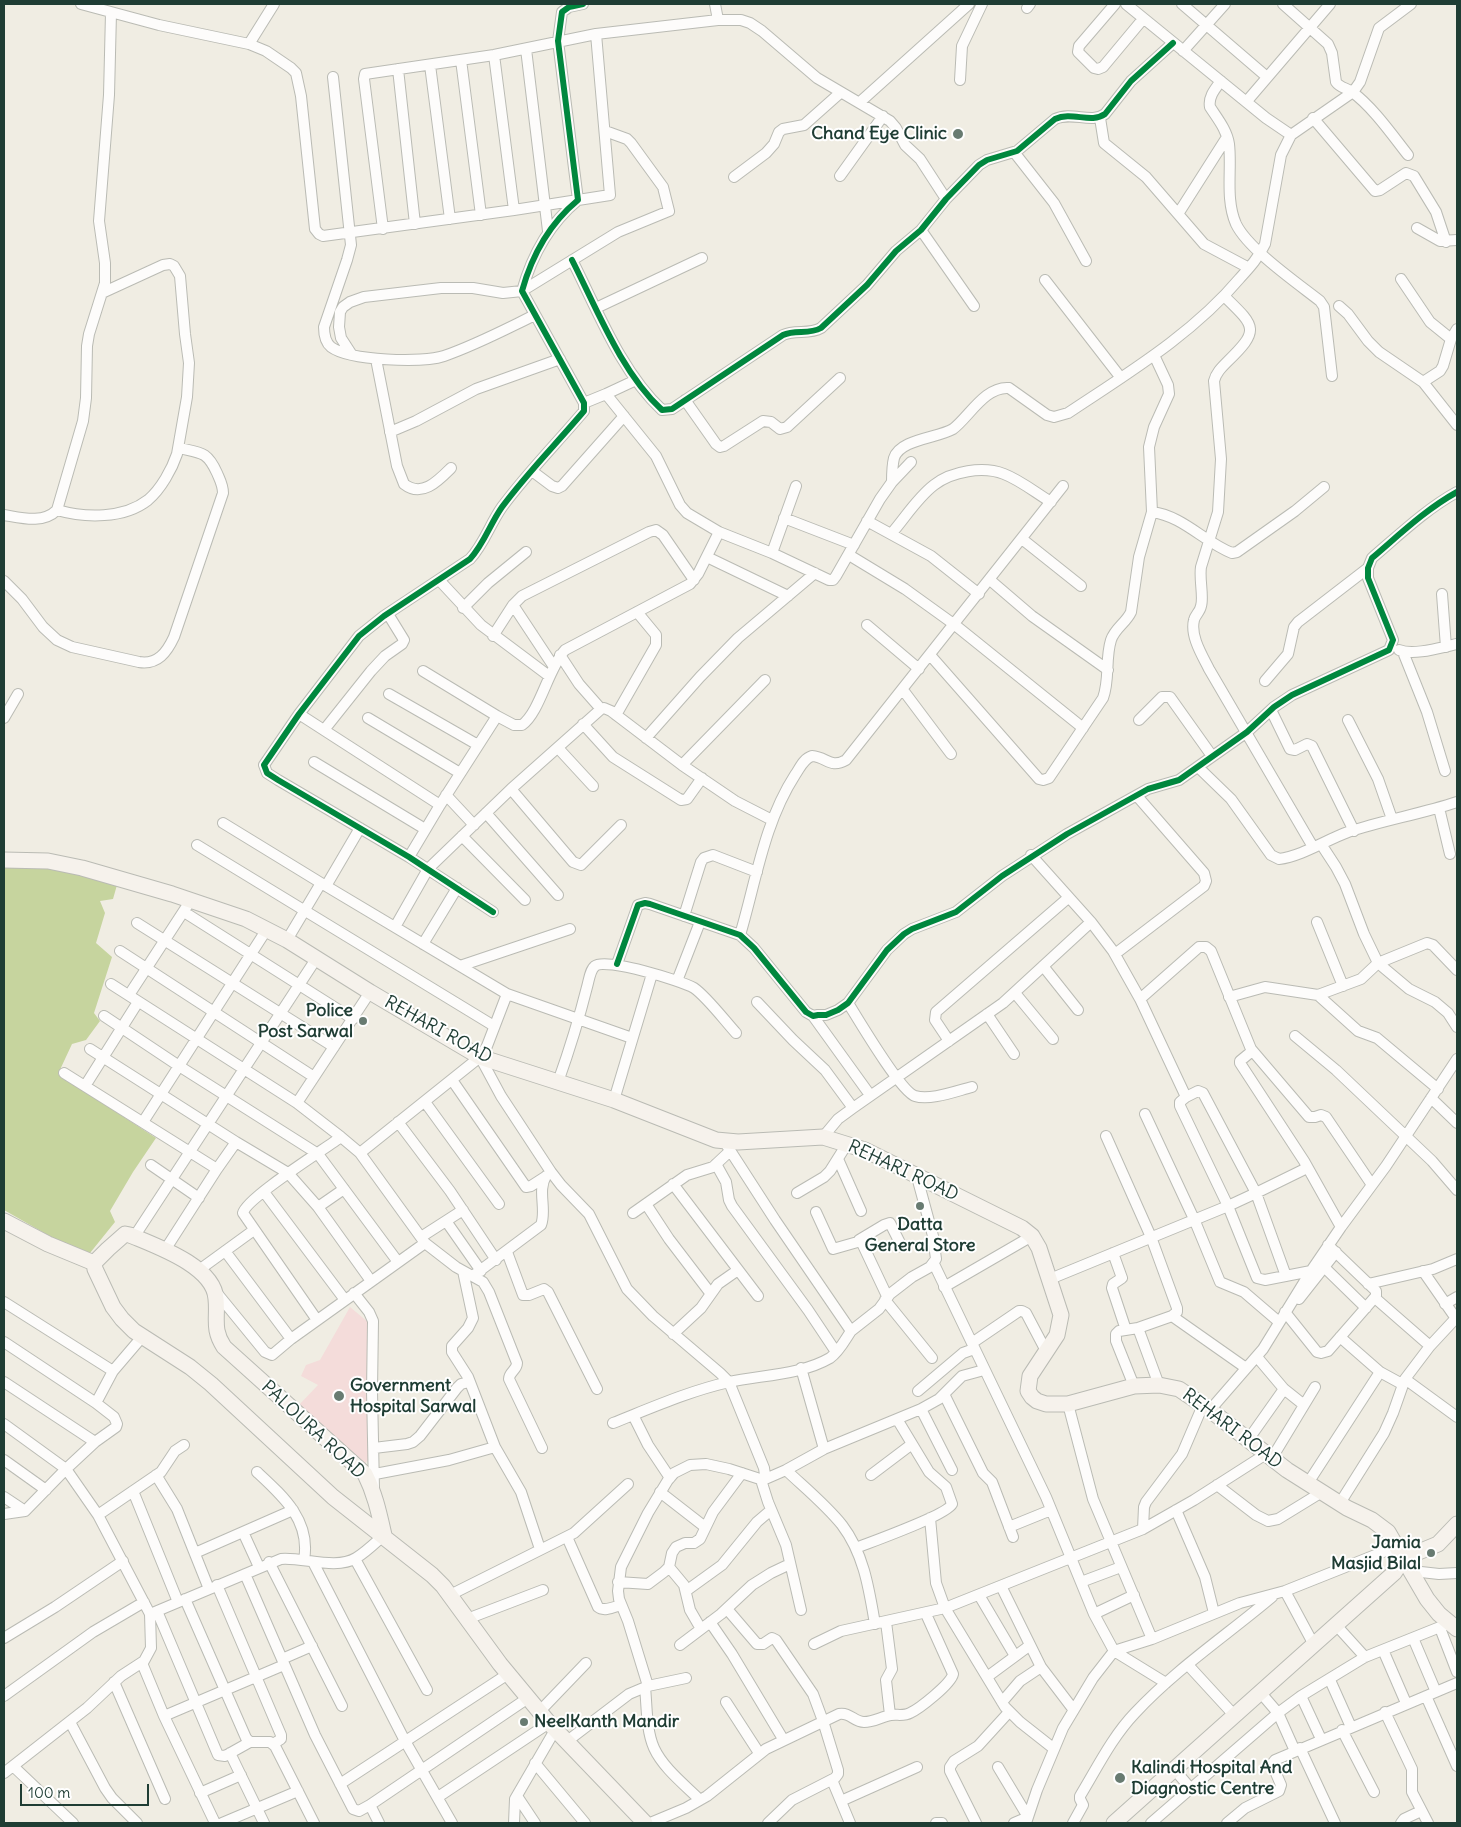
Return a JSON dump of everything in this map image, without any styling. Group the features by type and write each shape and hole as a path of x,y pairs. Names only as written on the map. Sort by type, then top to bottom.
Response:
{"main road":[{"name":"REHARI ROAD","path":"4,860 32,860 64,864 101,873 187,906 246,919 287,940 480,1057 614,1100 727,1146 738,1142 823,1137 847,1144 865,1150 1022,1228 1032,1236 1039,1248 1061,1315 1057,1335 1030,1376 1028,1391 1032,1397 1046,1404 1068,1404 1134,1386 1159,1384 1178,1389 1207,1408 1269,1456 1308,1483 1372,1520 1388,1532 1427,1599 1449,1627"},
{"path":"4,1221 48,1244 94,1263"},
{"path":"94,1263 125,1234 134,1236 165,1250 199,1270 211,1283 216,1292"},
{"path":"94,1263 113,1307 134,1332 190,1367 211,1384 333,1497 432,1575 450,1595 508,1674 548,1722 566,1742 652,1823"},
{"name":"PALOURA ROAD","path":"216,1292 215,1328 218,1338 224,1347 365,1474 374,1493 384,1536"},
{"path":"1117,1822 1394,1573 1404,1559 1438,1544 1457,1524"}],"street":[{"path":"81,4 159,25 249,44 283,62 296,74 302,103 315,229 323,236 545,206 610,195 596,34"},
{"path":"249,44 274,4"},
{"path":"578,200 558,41 564,6 584,4"},
{"path":"715,4 718,20"},
{"path":"860,102 969,4"},
{"path":"960,80 962,46 982,4"},
{"path":"1115,4 1079,46 1078,52 1094,68 1098,70 1103,68 1143,19"},
{"path":"1126,4 1266,118 1291,135"},
{"path":"1182,4 1267,77"},
{"path":"1183,51 1225,4"},
{"path":"1283,4 1311,27 1331,48 1338,85 1353,92 1379,119 1408,155"},
{"path":"1247,101 1330,4"},
{"path":"892,482 894,460 898,451 919,440 953,429 985,398 997,390 1009,388 1042,413 1054,417 1068,413 1154,356 1225,297 1261,253 1267,237 1281,155 1291,135 1313,118 1347,98 1353,92 1360,82 1379,28 1411,4"},
{"path":"4,515 30,519 47,518 57,510 83,421 86,398 88,340 105,283 105,263 99,221 109,95 109,10"},
{"path":"383,228 364,79 365,74 494,55 596,34 718,20 741,20 756,26 798,64 840,93 883,116 896,128 909,149 920,159 946,199"},
{"path":"572,260 615,346 636,380 662,410 672,409 783,335 796,331 812,332 821,328 866,285 896,251 921,230 946,199 979,165 987,160 1014,152 1025,146 1055,119 1062,116 1100,118 1106,114 1131,81 1173,43"},
{"path":"526,49 548,231"},
{"path":"494,55 514,210"},
{"path":"461,60 481,215"},
{"path":"430,65 450,219"},
{"path":"398,69 415,224"},
{"path":"333,77 350,233 349,253 324,327 324,334 330,347 352,355 376,359 422,360 444,356 504,330 535,314"},
{"path":"1221,80 1210,97 1209,102 1227,137 1234,217 1242,234 1261,253 1324,307 1332,376"},
{"path":"734,177 766,153 774,144 780,132 804,125 840,93"},
{"path":"840,176 883,116"},
{"path":"1100,118 1104,143 1146,177 1204,244 1249,268"},
{"path":"1313,118 1375,191 1380,190 1406,173 1414,176 1436,212 1446,242"},
{"path":"352,355 341,338 339,327 340,312 350,302 364,297 441,288 473,288 503,293 522,291 618,232 670,211 663,186 631,143 627,139 605,131"},
{"path":"1178,214 1227,137"},
{"path":"1014,152 1054,203 1086,261"},
{"path":"493,912 409,857 267,773 264,765 299,714 359,636 388,614 463,565 476,553 501,509 532,470 584,412 584,403 522,291 530,266 548,231 562,214 578,200"},
{"path":"1418,228 1446,242 1457,240"},
{"path":"921,230 974,306"},
{"path":"596,308 702,258"},
{"path":"57,510 71,514 100,515 115,513 140,505 154,493 165,478 174,464 178,448 189,368 180,276 174,266 170,264 163,265 102,293"},
{"path":"1401,279 1430,322 1451,339"},
{"path":"1045,280 1121,378"},
{"path":"1225,297 1248,321 1251,332 1244,346 1217,373 1214,381 1221,459 1218,517 1208,539 1199,576 1201,606 1195,616 1193,628 1197,643 1209,670 1317,845 1336,867 1378,963 1409,989 1435,1002 1448,1014 1457,1027"},
{"path":"1339,306 1348,314 1368,341 1379,352 1423,382 1457,425"},
{"path":"1423,382 1440,371 1451,339 1457,329"},
{"path":"930,655 1039,779 1049,778 1103,698 1106,691 1109,647 1112,636 1131,612 1139,557 1152,512 1148,447 1169,390 1154,356"},
{"path":"376,359 401,479 408,487 419,490 429,486 451,468"},
{"path":"390,432 416,421 476,389 560,359"},
{"path":"685,400 716,444 724,446 763,421 771,422 780,429 787,427 840,378"},
{"path":"584,403 636,380"},
{"path":"606,394 656,456 684,510 719,532 772,553 826,579 833,580 892,482 911,462"},
{"path":"532,470 552,486 558,488 562,486 624,416"},
{"path":"4,581 22,599 52,636 64,644 139,662 149,663 160,658 174,637 223,493 222,482 210,459 204,454 178,448"},
{"path":"891,534 923,496 936,484 965,471 989,470 1006,475 1051,502"},
{"path":"772,553 796,486"},
{"path":"740,935 772,820 787,787 804,760 812,756 833,764 846,760 955,625 1063,486"},
{"path":"1152,512 1168,515 1226,550 1236,552 1295,511 1324,487"},
{"path":"1392,647 1392,636 1368,578 1368,568 1372,558 1440,502 1457,492"},
{"path":"784,518 854,545"},
{"path":"867,521 941,563 979,594"},
{"path":"494,636 513,605 534,589 619,546 656,530 663,535 694,580"},
{"path":"423,671 497,716 514,725 522,725 532,713 560,656 570,647 684,588 694,580 719,532"},
{"path":"1022,539 1081,586"},
{"path":"463,608 526,552"},
{"path":"849,555 905,589 955,625 1083,728"},
{"path":"707,557 788,596"},
{"path":"1264,680 1288,654 1294,627 1298,622 1368,568"},
{"path":"646,738 700,677 732,645 815,573"},
{"path":"990,580 1032,616 1108,670"},
{"path":"440,581 463,608 494,636 552,672"},
{"path":"1442,594 1446,646"},
{"path":"513,605 552,672"},
{"path":"616,715 656,645 656,635 637,612"},
{"path":"324,730 371,671 402,644 404,640 403,635 388,614"},
{"path":"867,625 919,669"},
{"path":"1392,647 1403,652 1457,644"},
{"path":"813,1016 838,1010 848,1002 887,950 904,934 956,912 1031,855 1148,789 1179,780 1247,732 1271,710 1292,695 1392,647"},
{"path":"1403,652 1433,727 1445,770"},
{"path":"560,656 579,684 601,709"},
{"path":"682,765 765,680"},
{"path":"902,690 951,754"},
{"path":"4,718 18,694"},
{"path":"389,694 478,746"},
{"path":"1139,720 1162,697 1170,697 1212,756"},
{"path":"395,927 428,869 511,789 601,709 608,709 682,765 746,808 772,820"},
{"path":"1271,710 1290,749 1295,750 1307,744 1312,746 1354,830"},
{"path":"299,714 440,805"},
{"path":"409,857 497,716"},
{"path":"368,718 460,773"},
{"path":"1348,720 1378,779 1392,819"},
{"path":"583,724 613,756 681,800 688,799 702,778"},
{"path":"558,748 593,786"},
{"path":"314,762 425,829"},
{"path":"1198,767 1231,799 1271,855 1279,859 1284,859 1354,830 1457,802"},
{"path":"511,789 573,862 577,864 581,865 621,825"},
{"path":"446,795 474,825"},
{"path":"1115,954 1204,886 1206,880 1204,873 1137,796"},
{"path":"1438,808 1450,854"},
{"path":"486,813 558,895"},
{"path":"223,823 323,885 507,994 632,1038"},
{"path":"287,940 304,910 323,885 360,828"},
{"path":"462,836 525,900"},
{"path":"197,845 494,1026"},
{"path":"684,916 701,862 704,858 713,855 757,872"},
{"path":"1031,855 1091,922 1115,954 1140,1000 1186,1097"},
{"path":"423,944 456,888"},
{"path":"949,1041 936,1020 936,1012 1068,898"},
{"path":"617,964 638,905 645,903 740,935 754,948 801,1008 813,1016 870,1095"},
{"path":"129,995 187,906 250,954 352,1019"},
{"path":"677,981 700,922"},
{"path":"823,1137 838,1119 870,1095 1015,993 1091,922"},
{"path":"1317,922 1343,986"},
{"path":"137,923 334,1047"},
{"path":"143,1122 267,929"},
{"path":"460,966 570,929"},
{"path":"1229,997 1265,987 1318,995 1361,979 1378,963 1428,943 1433,945 1457,970"},
{"path":"1140,1000 1199,947 1203,946 1211,951 1251,1049 1309,1117 1321,1115 1326,1117 1372,1185"},
{"path":"120,951 314,1077"},
{"path":"134,1236 316,958"},
{"path":"558,1082 593,969 601,963 617,964 677,981 699,992 736,1033"},
{"path":"1043,966 1078,1010"},
{"path":"614,1100 652,974"},
{"path":"111,984 297,1103 341,1137 360,1153 423,1240 463,1271 477,1273 541,1225 543,1215 542,1185 548,1175"},
{"path":"297,1103 370,992"},
{"path":"1015,993 1053,1039"},
{"path":"360,1153 480,1057 507,994"},
{"path":"1318,995 1358,1031 1377,1038 1438,1089"},
{"path":"85,1086 138,1002"},
{"path":"756,1002 776,1024 825,1070 853,1108"},
{"path":"848,1002 896,1077 910,1094 916,1097 931,1097 972,1087"},
{"path":"987,1014 1014,1054"},
{"path":"104,1016 178,1066 318,1154 398,1262"},
{"path":"1295,1036 1336,1070 1437,1166 1457,1190"},
{"path":"90,1049 288,1173 318,1208 371,1282"},
{"path":"1251,1049 1251,1052 1240,1063 1307,1168 1341,1227"},
{"path":"480,1057 548,1175 561,1185 589,1214 627,1290 642,1306 729,1382 764,1468 763,1486 784,1540 801,1610"},
{"path":"1287,1309 1303,1295 1325,1268 1341,1227 1372,1185 1457,1059"},
{"path":"64,1073 217,1169"},
{"path":"452,1080 526,1187 531,1186 548,1175"},
{"path":"1286,1276 1256,1193 1203,1092 1198,1091 1186,1097 1180,1102 1180,1106 1228,1206 1257,1278 1265,1280 1286,1276 1311,1271"},
{"path":"1431,1098 1457,1123"},
{"path":"425,1102 500,1204"},
{"path":"1145,1114 1194,1219 1220,1282 1244,1292 1279,1322"},
{"path":"398,1122 496,1260"},
{"path":"1106,1136 1151,1237 1176,1303 1177,1312 1172,1316 1138,1328 1119,1332 1115,1337 1134,1386"},
{"path":"317,1320 243,1213 244,1208 288,1173 341,1137"},
{"path":"165,1250 236,1142"},
{"path":"797,1193 824,1177 838,1160 847,1144"},
{"path":"633,1212 692,1172 708,1169 716,1164 727,1146 851,1331"},
{"path":"838,1160 861,1212"},
{"path":"716,1164 726,1182 732,1206 808,1310 836,1352"},
{"path":"151,1165 198,1198"},
{"path":"1050,1279 1228,1206 1307,1168"},
{"path":"918,1177 936,1253 934,1264 1052,1510 1094,1614 1114,1651 1166,1683"},
{"path":"673,1184 758,1296"},
{"path":"318,1208 344,1189"},
{"path":"264,1192 345,1300"},
{"path":"646,1204 669,1240 711,1294"},
{"path":"216,1292 268,1354 272,1355 291,1339 398,1262 446,1221 462,1210"},
{"path":"816,1212 833,1249 859,1240 890,1223 902,1247"},
{"path":"446,1221 489,1292 517,1364 510,1379 542,1448"},
{"path":"199,1270 254,1230"},
{"path":"944,1287 1032,1236"},
{"path":"859,1240 863,1244 886,1298 932,1358"},
{"path":"1143,1529 1146,1502 1182,1454 1207,1408 1257,1357 1311,1271 1332,1249"},
{"path":"1287,1309 1318,1352 1321,1353 1328,1351 1375,1298 1377,1294 1332,1249"},
{"path":"225,1251 291,1339"},
{"path":"507,1252 523,1295 529,1296 544,1289 548,1292 597,1389"},
{"path":"1113,1253 1122,1278 1113,1284 1112,1288 1126,1330"},
{"path":"1368,1284 1444,1265 1457,1259"},
{"path":"614,1423 659,1404 729,1382 801,1368 826,1360 836,1352 851,1331 879,1309 886,1298 912,1277 934,1264"},
{"path":"1325,1268 1366,1308"},
{"path":"674,1334 695,1315 718,1284 738,1270"},
{"path":"463,1271 473,1318 468,1328 452,1346 452,1352 468,1377 495,1447 521,1492 540,1549"},
{"path":"1340,1503 1384,1433 1394,1412 1403,1381 1430,1346 1456,1319 1422,1271"},
{"path":"354,1293 369,1312 373,1321 374,1493"},
{"path":"1445,1304 1457,1297"},
{"path":"1375,1298 1430,1346"},
{"path":"4,1302 113,1371"},
{"path":"918,1391 1019,1311 1026,1313 1046,1351"},
{"path":"1172,1316 1246,1368"},
{"path":"1138,1328 1159,1384"},
{"path":"96,1403 113,1371 142,1337"},
{"path":"1340,1337 1380,1372 1403,1381 1456,1415"},
{"path":"4,1342 114,1416 117,1424 116,1427 66,1469 25,1510 4,1514"},
{"path":"1257,1357 1284,1389 1304,1405"},
{"path":"801,1368 824,1449"},
{"path":"700,1800 654,1750 650,1736 646,1686 618,1590 618,1582 624,1560 660,1492 670,1478 681,1469 698,1464 729,1469 763,1480 786,1470 824,1449 921,1409 944,1394 962,1376 984,1370"},
{"path":"1308,1483 1380,1372"},
{"path":"4,1382 96,1442"},
{"path":"374,1448 413,1442 420,1436 457,1388 461,1384 469,1382"},
{"path":"814,1644 841,1631 926,1614 945,1608 1143,1529 1217,1484 1269,1456 1315,1387"},
{"path":"1248,1440 1284,1389"},
{"path":"944,1394 983,1473 992,1482 1011,1532 1052,1510"},
{"path":"1068,1404 1093,1498 1152,1639"},
{"path":"921,1409 952,1470"},
{"path":"633,1415 648,1445 670,1478"},
{"path":"856,1548 951,1508 952,1500 946,1487 929,1472 897,1419"},
{"path":"4,1424 66,1469 98,1514 144,1602 153,1612 218,1755 222,1756 230,1753 250,1742 267,1741 273,1744 314,1823"},
{"path":"871,1475 912,1444"},
{"path":"98,1514 156,1475 165,1467 175,1451 184,1445"},
{"path":"375,1474 449,1460 495,1447"},
{"path":"4,1460 46,1490"},
{"path":"786,1470 833,1515 856,1548 864,1571 875,1624"},
{"path":"257,1472 293,1510 305,1536 308,1561 405,1742 452,1823"},
{"path":"618,1582 648,1584 664,1572 669,1567 672,1553 676,1547 698,1541 713,1512 742,1473"},
{"path":"156,1475 177,1509 195,1553 256,1676 281,1735 281,1739 273,1744"},
{"path":"450,1595 566,1537 583,1526 628,1484"},
{"path":"1217,1484 1256,1515 1268,1521 1278,1519 1322,1492"},
{"path":"133,1491 246,1738 250,1742"},
{"path":"660,1492 705,1527"},
{"path":"4,1497 25,1510"},
{"path":"195,1553 293,1510"},
{"path":"686,1592 722,1565 757,1522 771,1510"},
{"path":"1176,1510 1205,1577 1214,1613"},
{"path":"930,1518 936,1583 945,1608 1009,1712 1053,1748"},
{"path":"243,1532 312,1646 342,1706"},
{"path":"153,1612 281,1559 292,1558 330,1563 346,1562 355,1559 384,1536"},
{"path":"566,1537 598,1607 606,1609 621,1604"},
{"path":"355,1559 427,1690"},
{"path":"1027,1820 1053,1748 1073,1709 1093,1678 1114,1651 1152,1639 1240,1603 1404,1559 1439,1574 1457,1573"},
{"path":"4,1638 43,1615 123,1561"},
{"path":"680,1644 727,1609 761,1579 790,1564"},
{"path":"669,1567 682,1582 690,1610 732,1654 783,1739"},
{"path":"1081,1582 1121,1567"},
{"path":"245,1574 315,1735 352,1809 359,1811 370,1805 528,1698"},
{"path":"1000,1586 1041,1668 1073,1709"},
{"path":"467,1619 543,1590"},
{"path":"1280,1593 1314,1645"},
{"path":"1073,1823 1082,1806 1080,1796 1111,1744 1134,1713 1166,1683 1280,1593"},
{"path":"979,1595 1015,1656"},
{"path":"1094,1614 1134,1595"},
{"path":"4,1696 93,1632 144,1602"},
{"path":"727,1609 757,1644 763,1644 772,1638 776,1640 810,1689 823,1721 838,1770 837,1776 832,1780 792,1800 768,1823"},
{"path":"4,1774 70,1722 114,1682 148,1656 153,1612"},
{"path":"652,1823 700,1800 758,1754 783,1739 823,1721 844,1713 862,1722 873,1721 890,1715 907,1715 911,1713 952,1678 952,1670 926,1614"},
{"path":"886,1622 892,1669 886,1680 890,1715"},
{"path":"1336,1624 1365,1657"},
{"path":"1151,1823 1278,1713 1301,1696 1365,1657 1413,1638 1449,1627 1457,1672"},
{"path":"1413,1638 1457,1766"},
{"path":"164,1716 256,1676 312,1646"},
{"path":"987,1677 1029,1646"},
{"path":"1383,1650 1406,1703"},
{"path":"142,1662 164,1716 216,1823"},
{"path":"514,1823 517,1796 536,1763 548,1722 586,1663"},
{"path":"1188,1665 1234,1716"},
{"path":"1002,1702 1020,1681 1041,1668"},
{"path":"340,1784 508,1674"},
{"path":"566,1742 617,1701 646,1686 686,1678"},
{"path":"1330,1680 1346,1729 1374,1792"},
{"path":"114,1682 165,1799"},
{"path":"1227,1823 1245,1808 1279,1790 1281,1784 1272,1766 1272,1762 1297,1749 1457,1683"},
{"path":"1260,1692 1278,1713 1335,1823"},
{"path":"1301,1696 1321,1739"},
{"path":"726,1702 758,1754"},
{"path":"976,1823 950,1771 951,1763 978,1746 1009,1712"},
{"path":"1385,1712 1412,1769 1412,1792 1428,1823"},
{"path":"70,1722 104,1788 120,1808 137,1823"},
{"path":"438,1797 548,1722"},
{"path":"230,1753 264,1823"},
{"path":"536,1763 585,1823"},
{"path":"13,1766 73,1823"},
{"path":"841,1801 916,1767"},
{"path":"998,1767 1027,1820"},
{"path":"1174,1769 1191,1789"},
{"path":"200,1793 241,1775"},
{"path":"832,1780 850,1823"},
{"path":"222,1823 298,1791"},
{"path":"517,1796 534,1823"},
{"path":"370,1805 379,1823"},
{"path":"1401,1823 1404,1819 1422,1811"},
{"path":"1014,1823 1027,1820"},
{"path":"936,1823 942,1823"}],"shaded area":[{"name":"Government Hospital Sarwal","path":"350,1307 368,1322 371,1456 363,1466 297,1407 318,1385 301,1376 306,1365 320,1360"}],"green space":[{"path":"4,866 57,867 117,885 113,899 100,901 105,913 96,943 112,957 94,1013 100,1021 86,1040 72,1044 58,1074 156,1138 110,1211 115,1222 90,1253 53,1238 4,1210"}],"cycle path":[{"path":"493,912 409,857 267,773 264,765 299,714 359,636 384,616 470,559 512,494 584,411 584,403 522,291 536,253 543,241 558,219 578,200 558,41 562,12 569,7 583,4"},
{"path":"572,260 611,339 634,377 647,395 662,410 672,409 783,335 821,328 867,285 896,251 921,230 946,199 979,165 987,160 1017,151 1055,119 1068,116 1094,118 1105,114 1131,81 1173,43"},
{"path":"617,964 638,905 650,904 740,935 754,948 806,1012 813,1016 826,1015 838,1010 848,1003 887,950 904,934 956,912 1002,876 1067,834 1148,789 1179,780 1247,732 1274,707 1292,695 1389,650 1393,640 1368,578 1368,568 1372,558 1424,514 1457,492"}],"place":[{"name":"Chand Eye Clinic","path":"958,134"},
{"name":"Police Post Sarwal","path":"363,1021"},
{"name":"Datta General Store","path":"920,1206"},
{"name":"Government Hospital Sarwal","path":"339,1396"},
{"name":"Jamia Masjid Bilal","path":"1431,1553"},
{"name":"NeelKanth Mandir","path":"524,1722"},
{"name":"Kalindi Hospital And Diagnostic Centre","path":"1120,1778"}]}
